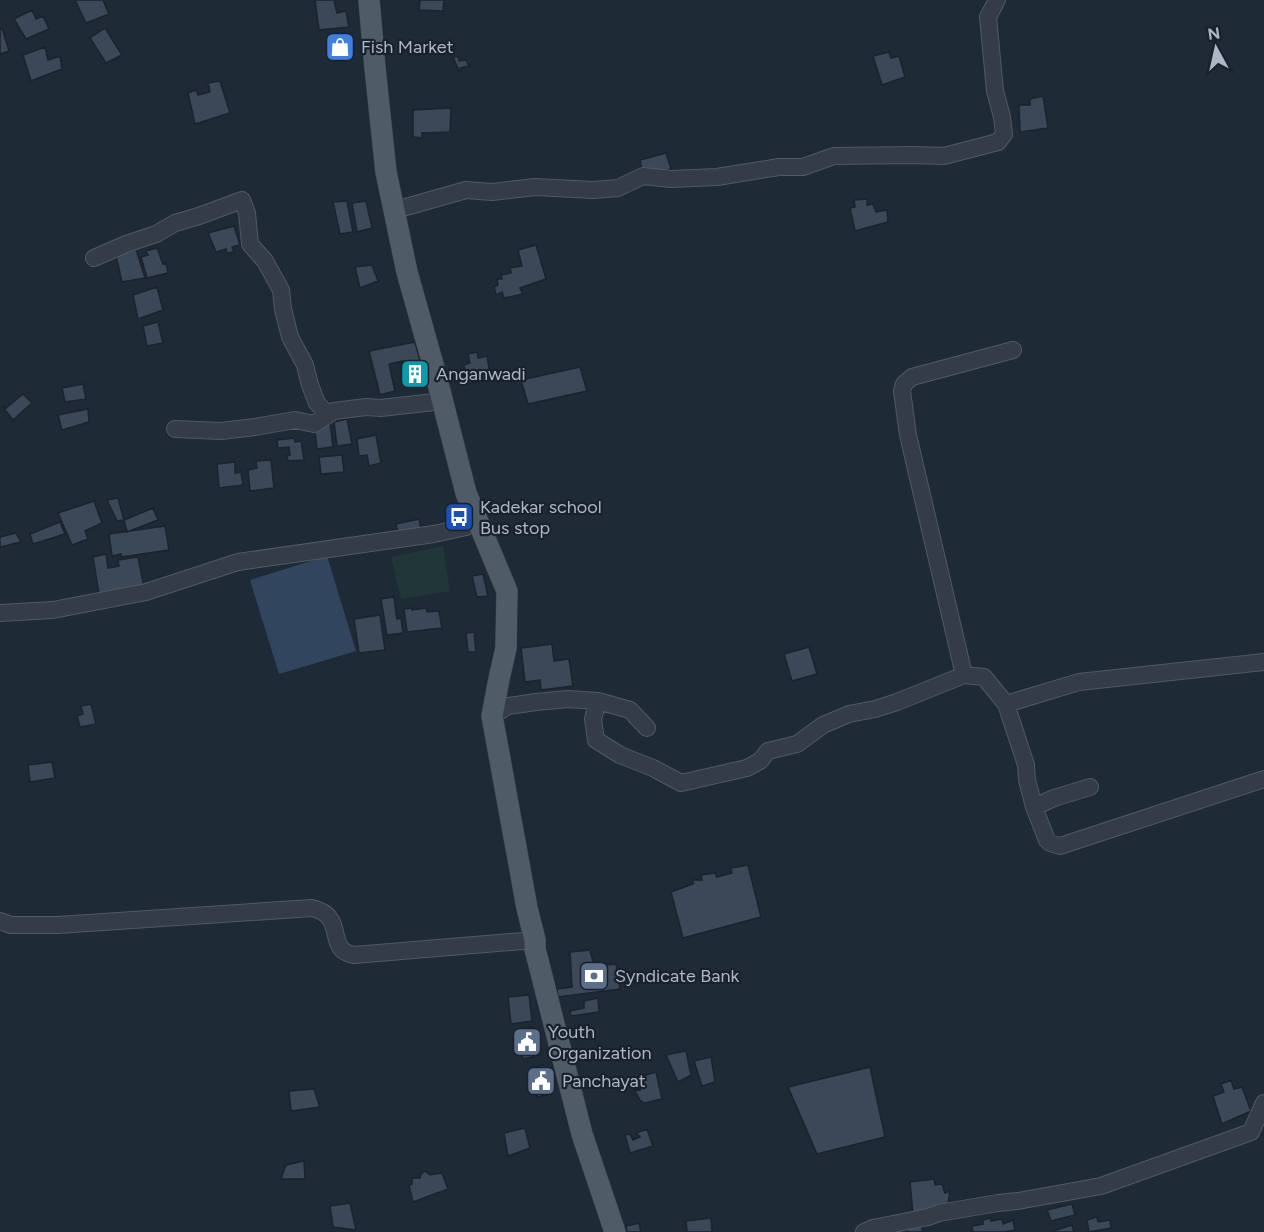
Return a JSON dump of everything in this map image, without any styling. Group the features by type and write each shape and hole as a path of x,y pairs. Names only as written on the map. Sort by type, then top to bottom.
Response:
{"main road":[{"path":"369,0 386,172 407,272 466,493 507,591 506,648 492,716 535,949 582,1134 615,1232"}],"street":[{"path":"394,208 406,207 466,190 492,192 535,187 577,190 618,188 643,176 671,179 717,177 779,167 803,166 834,156 944,156 998,142 1004,134 995,91 988,17 997,0"},
{"path":"94,258 156,234 175,223 242,200 248,213 250,244 265,261 281,290 290,337 305,365 317,403 328,415"},
{"path":"964,675 908,435 902,391 904,384 912,377 1013,350"},
{"path":"175,429 221,431 295,420 314,423 334,411 443,400"},
{"path":"0,613 53,610 146,592 238,562 434,534 466,527 477,518"},
{"path":"1006,704 1079,682 1264,662"},
{"path":"598,701 593,719 596,740 681,783 747,768 760,761 768,751 797,744 824,725 849,714 897,702 964,675 984,677 1006,704 1026,765 1027,780 1034,807 1047,840 1060,846 1264,779"},
{"path":"492,716 508,706 536,702 568,699 598,701 630,710 647,728"},
{"path":"1034,807 1054,798 1090,788"},
{"path":"0,921 12,925 58,925 312,908 327,914 332,921 339,946 344,952 354,955 535,940"},
{"path":"864,1232 939,1213 1018,1202 1101,1186 1251,1132 1264,1102"}],"green space":[{"path":"443,546 450,591 401,599 391,557"}],"water":[{"path":"327,556 356,651 279,674 250,580"}],"building":[{"path":"75,0 103,0 109,14 86,23"},
{"path":"315,0 334,0 337,13 346,11 349,27 319,30"},
{"path":"420,0 444,0 443,11 419,10"},
{"path":"32,10 36,19 43,16 49,29 26,39 14,19"},
{"path":"2,28 9,51 0,54 0,30"},
{"path":"105,28 122,55 106,63 90,38"},
{"path":"45,47 48,60 60,56 62,69 31,81 23,55"},
{"path":"889,52 891,58 899,56 905,77 882,85 873,56"},
{"path":"458,56 459,61 466,60 469,66 460,68 459,71 453,57"},
{"path":"220,81 230,113 195,124 188,93 196,90 198,95 210,92 208,83"},
{"path":"1043,96 1048,128 1020,132 1019,105 1030,105 1030,99"},
{"path":"451,108 450,132 422,133 422,138 413,137 413,110"},
{"path":"666,153 671,169 643,176 640,160"},
{"path":"867,199 867,205 873,204 876,212 887,210 888,222 855,231 850,208 855,207 854,200"},
{"path":"347,201 353,232 340,234 333,202"},
{"path":"366,201 372,228 357,232 352,203"},
{"path":"234,226 240,245 232,247 234,252 227,253 226,249 216,252 208,233"},
{"path":"536,245 546,279 520,288 523,294 504,298 502,292 496,295 494,287 498,285 497,279 502,279 501,275 511,273 510,268 522,266 518,250"},
{"path":"157,248 163,264 166,263 168,273 147,278 141,257 148,255 146,251"},
{"path":"136,249 145,278 122,282 116,256"},
{"path":"372,265 378,281 360,288 355,267"},
{"path":"157,287 163,310 138,319 133,295"},
{"path":"158,322 163,343 147,346 143,326"},
{"name":"Anganwadi","path":"415,342 426,383 410,387 403,361 389,364 395,391 380,395 369,351"},
{"path":"477,352 478,358 487,356 491,379 467,384 464,365 470,363 468,354"},
{"path":"580,367 587,391 528,404 521,380"},
{"path":"83,384 86,399 65,402 62,388"},
{"path":"23,394 32,403 13,420 2,406 6,408"},
{"path":"88,409 89,422 62,430 58,415"},
{"path":"347,419 352,444 337,446 334,422"},
{"path":"330,422 333,447 317,449 314,424"},
{"path":"376,435 381,463 369,466 367,455 359,456 357,439"},
{"path":"294,438 295,442 301,441 304,460 288,461 289,447 278,448 277,440"},
{"path":"342,455 344,472 321,474 319,457"},
{"path":"271,460 274,488 250,491 248,470 257,468 256,461"},
{"path":"235,462 235,473 241,472 243,485 219,488 217,464"},
{"path":"118,498 124,520 117,521 107,500"},
{"path":"94,501 102,523 85,531 88,539 72,545 58,513"},
{"path":"153,508 158,520 127,532 124,520"},
{"path":"419,519 422,534 399,538 396,524"},
{"path":"60,522 65,534 33,544 30,534"},
{"path":"165,526 169,550 121,557 121,554 112,556 109,534"},
{"path":"16,533 21,542 0,547 0,537"},
{"path":"106,554 108,568 119,566 118,560 138,557 144,587 99,594 93,557"},
{"path":"483,574 488,596 477,597 472,576"},
{"path":"394,597 397,619 401,618 403,633 387,635 381,599"},
{"path":"412,608 412,610 426,608 427,612 439,611 442,628 407,632 404,609"},
{"path":"380,615 385,650 359,653 354,619"},
{"path":"474,632 476,652 468,652 466,633"},
{"path":"552,644 554,661 569,659 573,686 541,690 540,680 525,682 521,648"},
{"path":"809,647 817,674 792,681 784,654"},
{"path":"91,704 96,724 80,727 77,716 83,714 81,706"},
{"path":"52,762 55,778 30,782 28,765"},
{"path":"748,865 761,917 683,938 671,892 693,884 693,880 702,880 701,875 715,873 717,877 732,873 731,868"},
{"name":"Syndicate Bank","path":"590,950 594,966 616,964 620,989 558,997 557,989 572,987 570,952"},
{"path":"529,995 532,1021 511,1024 508,997"},
{"path":"598,998 599,1012 571,1016 570,1011 584,1008 584,1001"},
{"name":"Youth Organization","path":"532,1027 541,1055 523,1059 515,1030"},
{"path":"686,1051 691,1075 678,1082 666,1055"},
{"path":"711,1057 715,1082 702,1086 694,1061"},
{"name":"Panchayat","path":"544,1065 551,1094 537,1097 531,1068"},
{"path":"870,1067 885,1137 817,1154 788,1087"},
{"path":"656,1072 662,1099 644,1103 634,1089 640,1090 639,1077"},
{"path":"1231,1080 1234,1089 1242,1087 1251,1111 1222,1124 1213,1096 1224,1092 1221,1084"},
{"path":"314,1089 320,1107 291,1111 289,1091"},
{"path":"525,1128 530,1148 508,1156 504,1133"},
{"path":"647,1129 653,1146 630,1153 625,1135 630,1134 633,1140 640,1137 636,1133"},
{"path":"304,1161 305,1179 281,1179 286,1165"},
{"path":"425,1171 430,1175 442,1173 448,1189 413,1202 409,1186 412,1184 412,1178 420,1178"},
{"path":"934,1179 935,1185 942,1184 945,1193 950,1191 948,1204 913,1214 910,1182"},
{"path":"350,1203 356,1230 333,1227 330,1206"},
{"path":"1072,1204 1075,1215 1051,1221 1047,1210"},
{"path":"1097,1217 1098,1222 1110,1220 1111,1228 1089,1232 1087,1220"},
{"path":"711,1218 712,1232 687,1232 686,1221"},
{"path":"991,1218 991,1221 1002,1219 1003,1224 1013,1220 1015,1230 973,1232 972,1226 983,1224 983,1220"},
{"path":"920,1221 923,1232 908,1232 906,1224"},
{"path":"639,1223 641,1232 627,1232 626,1226"},
{"path":"1072,1225 1074,1232 1050,1232"}],"place":[{"name":"Fish Market","path":"340,47"},
{"name":"Anganwadi","path":"415,374"},
{"name":"Kadekar school Bus stop","path":"459,517"},
{"name":"Syndicate Bank","path":"594,976"},
{"name":"Youth Organization","path":"527,1042"},
{"name":"Panchayat","path":"541,1081"}]}
